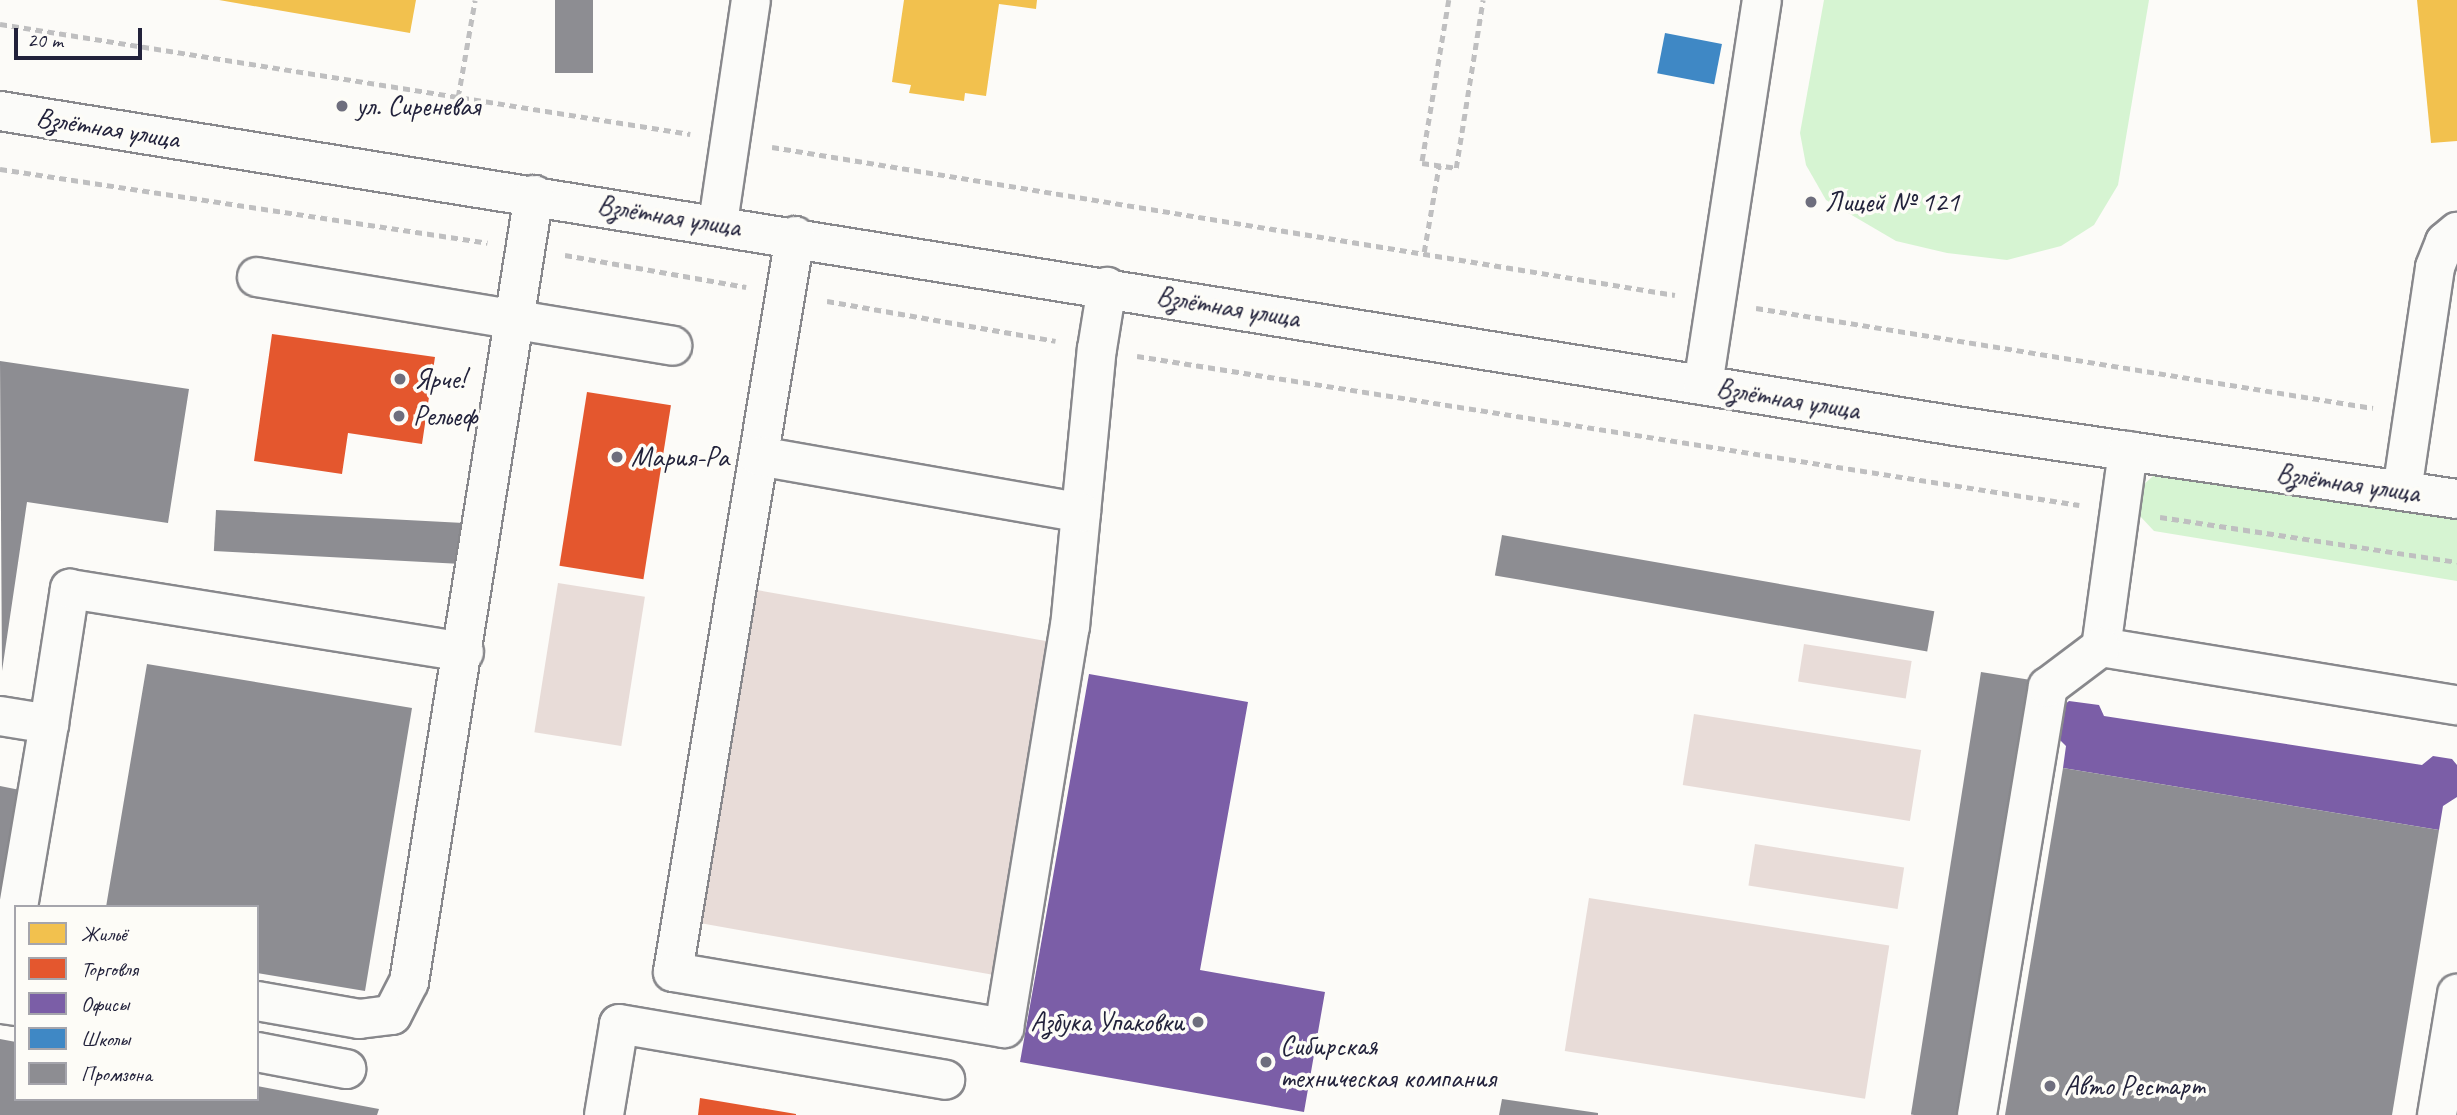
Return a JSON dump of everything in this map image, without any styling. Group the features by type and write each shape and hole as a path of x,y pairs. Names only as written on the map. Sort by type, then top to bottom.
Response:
{"street":[{"path":"718,223 751,0"},
{"path":"1703,385 1762,0"},
{"name":"Взлётная улица","path":"0,111 718,223 1703,385 2457,499"},
{"path":"259,1000 359,1019 392,1015 409,982 464,652 534,195"},
{"path":"2402,491 2435,267 2445,242 2457,232"},
{"path":"795,236 673,972 1004,1028 1070,627 1097,349 1107,287"},
{"path":"257,277 672,346"},
{"path":"1978,1115 2048,687 2101,647 2128,451"},
{"path":"759,456 1081,513"},
{"path":"18,905 70,589 464,652"},
{"path":"2101,647 2457,705"},
{"path":"0,716 49,724"},
{"path":"14,935 2,1004 14,1006"},
{"path":"2437,1115 2457,994"},
{"path":"604,1115 619,1024 945,1080"},
{"path":"259,1052 346,1069"}],"path":[{"path":"458,97 475,0"},
{"path":"1449,0 1422,163 1455,168 1483,0"},
{"path":"0,24 1424,252 2413,415"},
{"path":"1424,252 1439,165"},
{"path":"0,169 527,249 1328,389 1479,408 2119,511 2457,562"}],"green space":[{"path":"1824,0 2149,0 2118,185 2094,225 2061,246 2007,260 1947,253 1896,241 1826,200 1806,165 1800,133"},
{"path":"2162,468 2457,514 2457,581 2154,531 2139,515 2142,486"}],"building: Жильё":[{"path":"219,0 416,0 410,33"},
{"path":"904,0 1037,0 1036,9 999,4 986,96 965,93 964,101 909,93 911,85 892,82"},
{"path":"2417,0 2457,0 2457,141 2431,143"}],"building: Торговля":[{"path":"272,334 435,357 422,444 348,433 342,474 254,461"},
{"path":"587,392 671,405 643,579 559,566"},
{"path":"700,1098 796,1114 796,1115 698,1115"}],"building: Офисы":[{"path":"1089,674 1248,702 1200,970 1325,992 1304,1112 1020,1062"},
{"path":"2069,701 2099,705 2104,716 2422,765 2433,756 2452,759 2457,765 2457,797 2443,806 2439,830 2063,768 2066,746 2055,735 2058,710"}],"building: Школы":[{"path":"1665,33 1722,44 1714,84 1657,73"}],"building: Промзона":[{"path":"555,0 593,0 593,73 555,73"},
{"path":"0,361 189,389 168,523 27,502 2,671"},
{"path":"216,510 464,523 462,564 214,551"},
{"path":"1502,535 1934,611 1927,652 1495,575"},
{"path":"147,664 412,708 365,991 259,973 259,905 106,905"},
{"path":"1981,672 2036,681 1968,1115 1911,1114"},
{"path":"2063,768 2439,830 2392,1115 2005,1115"},
{"path":"0,786 25,791 0,919"},
{"path":"0,1039 14,1042 14,1101 259,1101 259,1086 379,1109 377,1115 0,1115"},
{"path":"1502,1099 1598,1113 1598,1115 1499,1115"}],"building: Прочее":[{"path":"558,583 645,597 621,746 534,732"},
{"path":"757,590 1051,642 993,975 698,923"},
{"path":"1804,644 1912,661 1906,699 1798,682"},
{"path":"1694,714 1921,750 1910,821 1683,785"},
{"path":"1755,844 1904,868 1898,909 1748,885"},
{"path":"1589,898 1889,946 1865,1099 1565,1051"}],"place":[{"name":"ул. Сиреневая","path":"342,106"},
{"name":"Лицей № 121","path":"1811,202"},
{"name":"Ярче!","path":"400,379"},
{"name":"Рельеф","path":"399,416"},
{"name":"Мария-Ра","path":"617,457"},
{"name":"Азбука Упаковки","path":"1198,1022"},
{"name":"Сибирская техническая компания","path":"1266,1062"},
{"name":"Авто Рестарт","path":"2050,1086"}]}
